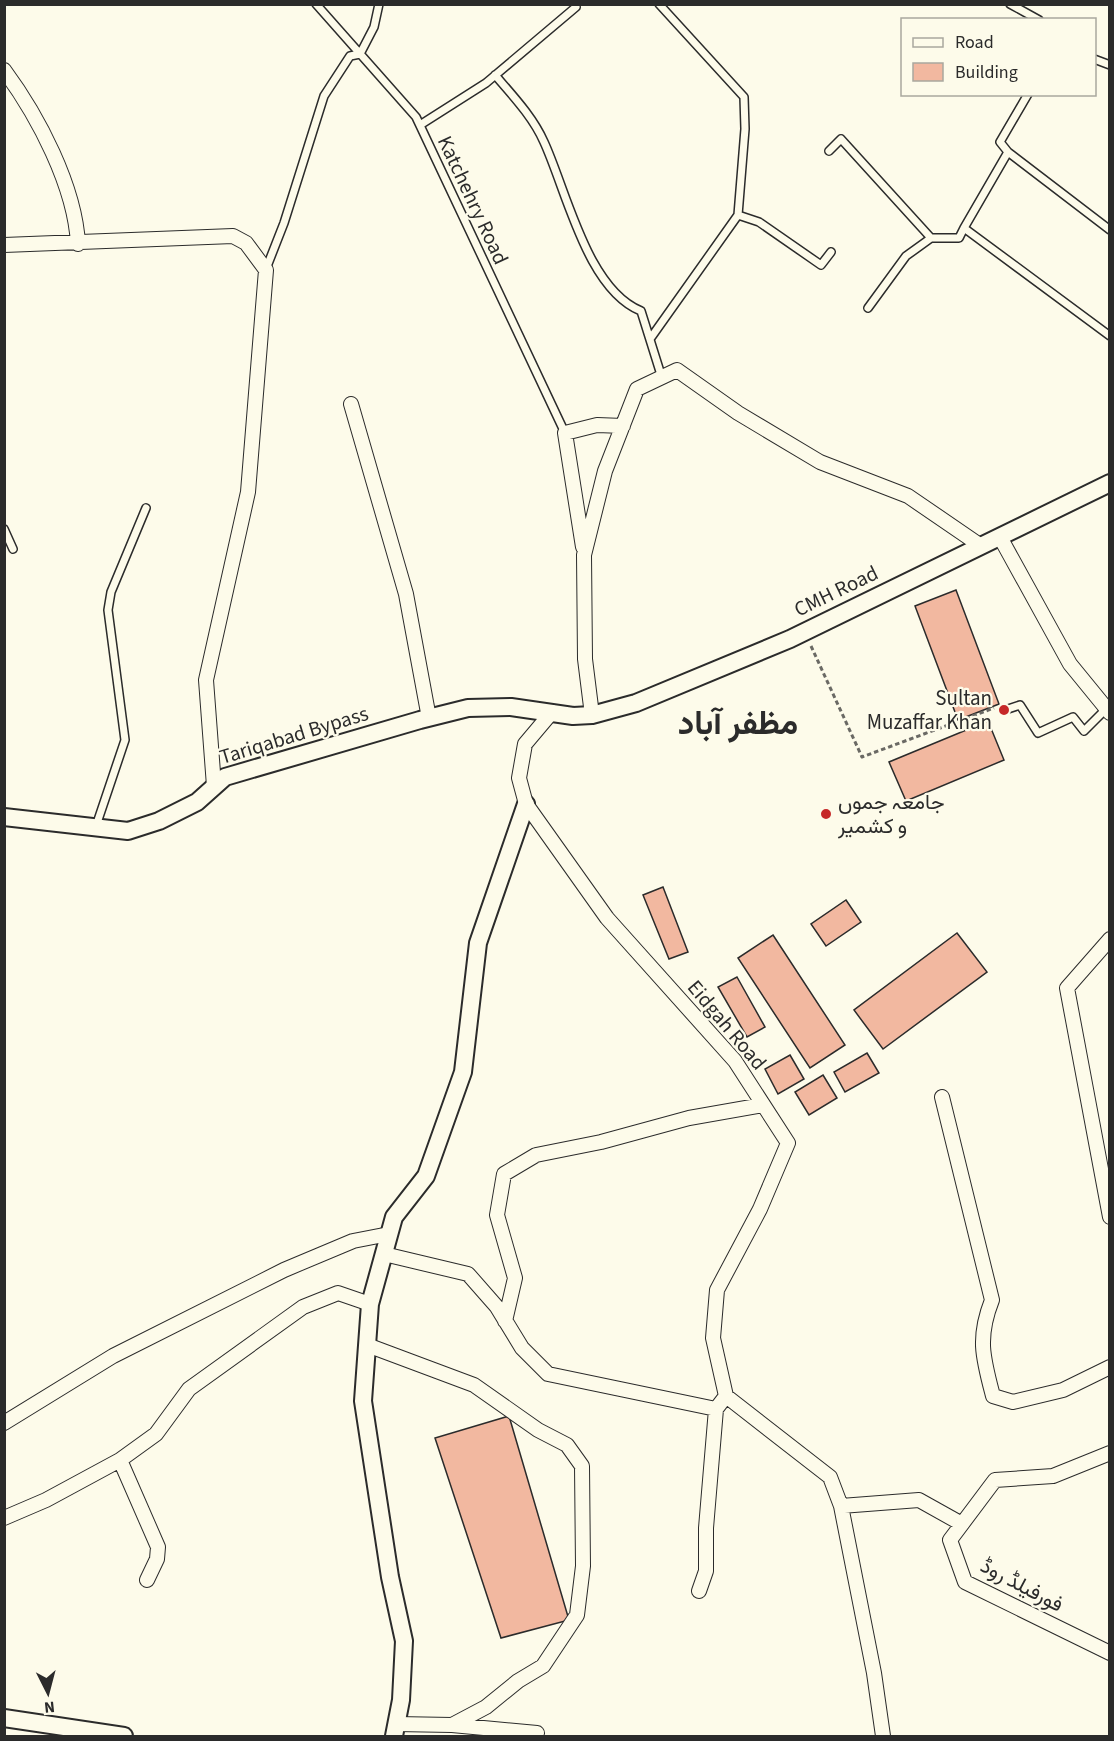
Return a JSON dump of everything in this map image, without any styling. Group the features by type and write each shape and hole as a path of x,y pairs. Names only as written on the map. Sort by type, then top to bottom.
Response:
{"street":[{"path":"4,70 24,96 61,176 76,218 78,244"},
{"path":"4,244 78,244 233,236 246,243 266,270 248,492 206,680 214,786"},
{"path":"584,555 605,471 637,389 677,370 738,413 820,462 908,496 981,546"},
{"path":"351,404 406,594 429,717"},
{"path":"592,715 585,659 584,555 565,433 597,425 622,426"},
{"name":"CMH Road","path":"573,716 592,715 636,703 804,632 1110,483"},
{"path":"1000,537 1070,664 1108,711"},
{"name":"Tariqabad Bypass","path":"4,818 128,831 159,820 197,802 225,777 429,717 468,708 511,707 573,716"},
{"name":"Eidgah Road","path":"552,712 525,744 519,778 526,804 607,918 735,1061 788,1143 760,1209 717,1290 714,1338 726,1396"},
{"path":"526,804 478,943 463,1072 426,1176 394,1217 389,1234 370,1304 363,1401 390,1577 404,1641 401,1700 395,1730 452,1725 537,1733"},
{"path":"1110,939 1067,988 1110,1217"},
{"path":"942,1097 992,1300 983,1324 983,1360 993,1396 1013,1402 1063,1390 1110,1366"},
{"path":"505,1321 515,1278 497,1215 504,1174 536,1155 688,1118 763,1105"},
{"path":"4,1423 113,1356 274,1275 353,1241 389,1234"},
{"path":"384,1254 468,1275 505,1321 522,1348 548,1374 716,1409"},
{"path":"4,1518 46,1500 120,1460 156,1434 189,1389 303,1307 338,1293 370,1304"},
{"path":"367,1345 474,1385 538,1430 567,1445 582,1466 584,1566 578,1615 543,1666 518,1680 486,1707 452,1725"},
{"path":"699,1591 706,1571 706,1528 716,1409 726,1396 830,1477 841,1506 874,1673 883,1737"},
{"name":"فورفیلڈ روڈ","path":"1110,1453 1053,1476 995,1480 950,1540 965,1582 1110,1653"},
{"path":"120,1460 158,1546 157,1560 147,1580"},
{"path":"841,1506 919,1500 962,1524"},
{"path":"4,1718 124,1737"}],"lane":[{"name":"Katchehry Road","path":"316,4 416,117 565,433"},
{"path":"266,270 324,96 350,56 360,54 374,27 380,4"},
{"path":"650,339 738,216 745,129 744,97 659,4"},
{"path":"1010,4 1035,18"},
{"path":"420,125 495,75 576,5"},
{"path":"1096,59 1110,65"},
{"path":"495,75 518,102 543,140 595,267 615,295 641,310 662,378"},
{"path":"1027,96 1000,142 1008,152 1110,230"},
{"path":"829,151 841,139 931,237"},
{"path":"868,308 906,256 931,237 959,238 1008,152"},
{"path":"738,216 759,222 821,265 831,252"},
{"path":"964,228 1110,336"},
{"path":"96,829 124,740 108,610 111,592 146,508"},
{"path":"4,529 14,549"},
{"path":"1005,710 1020,705 1038,733 1073,717 1083,731 1108,711"}],"path":[{"path":"804,632 862,757 1001,705 1005,710"}],"building":[{"path":"956,590 999,704 958,720 915,606"},
{"path":"988,721 1004,760 906,801 889,762"},
{"path":"663,887 688,952 669,959 643,895"},
{"path":"846,900 861,922 826,946 811,924"},
{"path":"957,933 987,972 883,1049 854,1010"},
{"path":"773,935 845,1045 810,1068 738,958"},
{"path":"737,977 765,1027 747,1037 718,987"},
{"path":"867,1053 879,1073 845,1092 834,1072"},
{"path":"790,1055 804,1079 778,1094 765,1069"},
{"path":"823,1075 837,1098 809,1115 795,1092"},
{"path":"509,1416 569,1620 501,1638 435,1438"}],"place":[{"name":"Sultan Muzaffar Khan","path":"1004,710"},
{"name":"جامعہ جموں و کشمیر","path":"826,814"}],"district":[{"name":"مظفر آباد","path":"738,723"}]}
